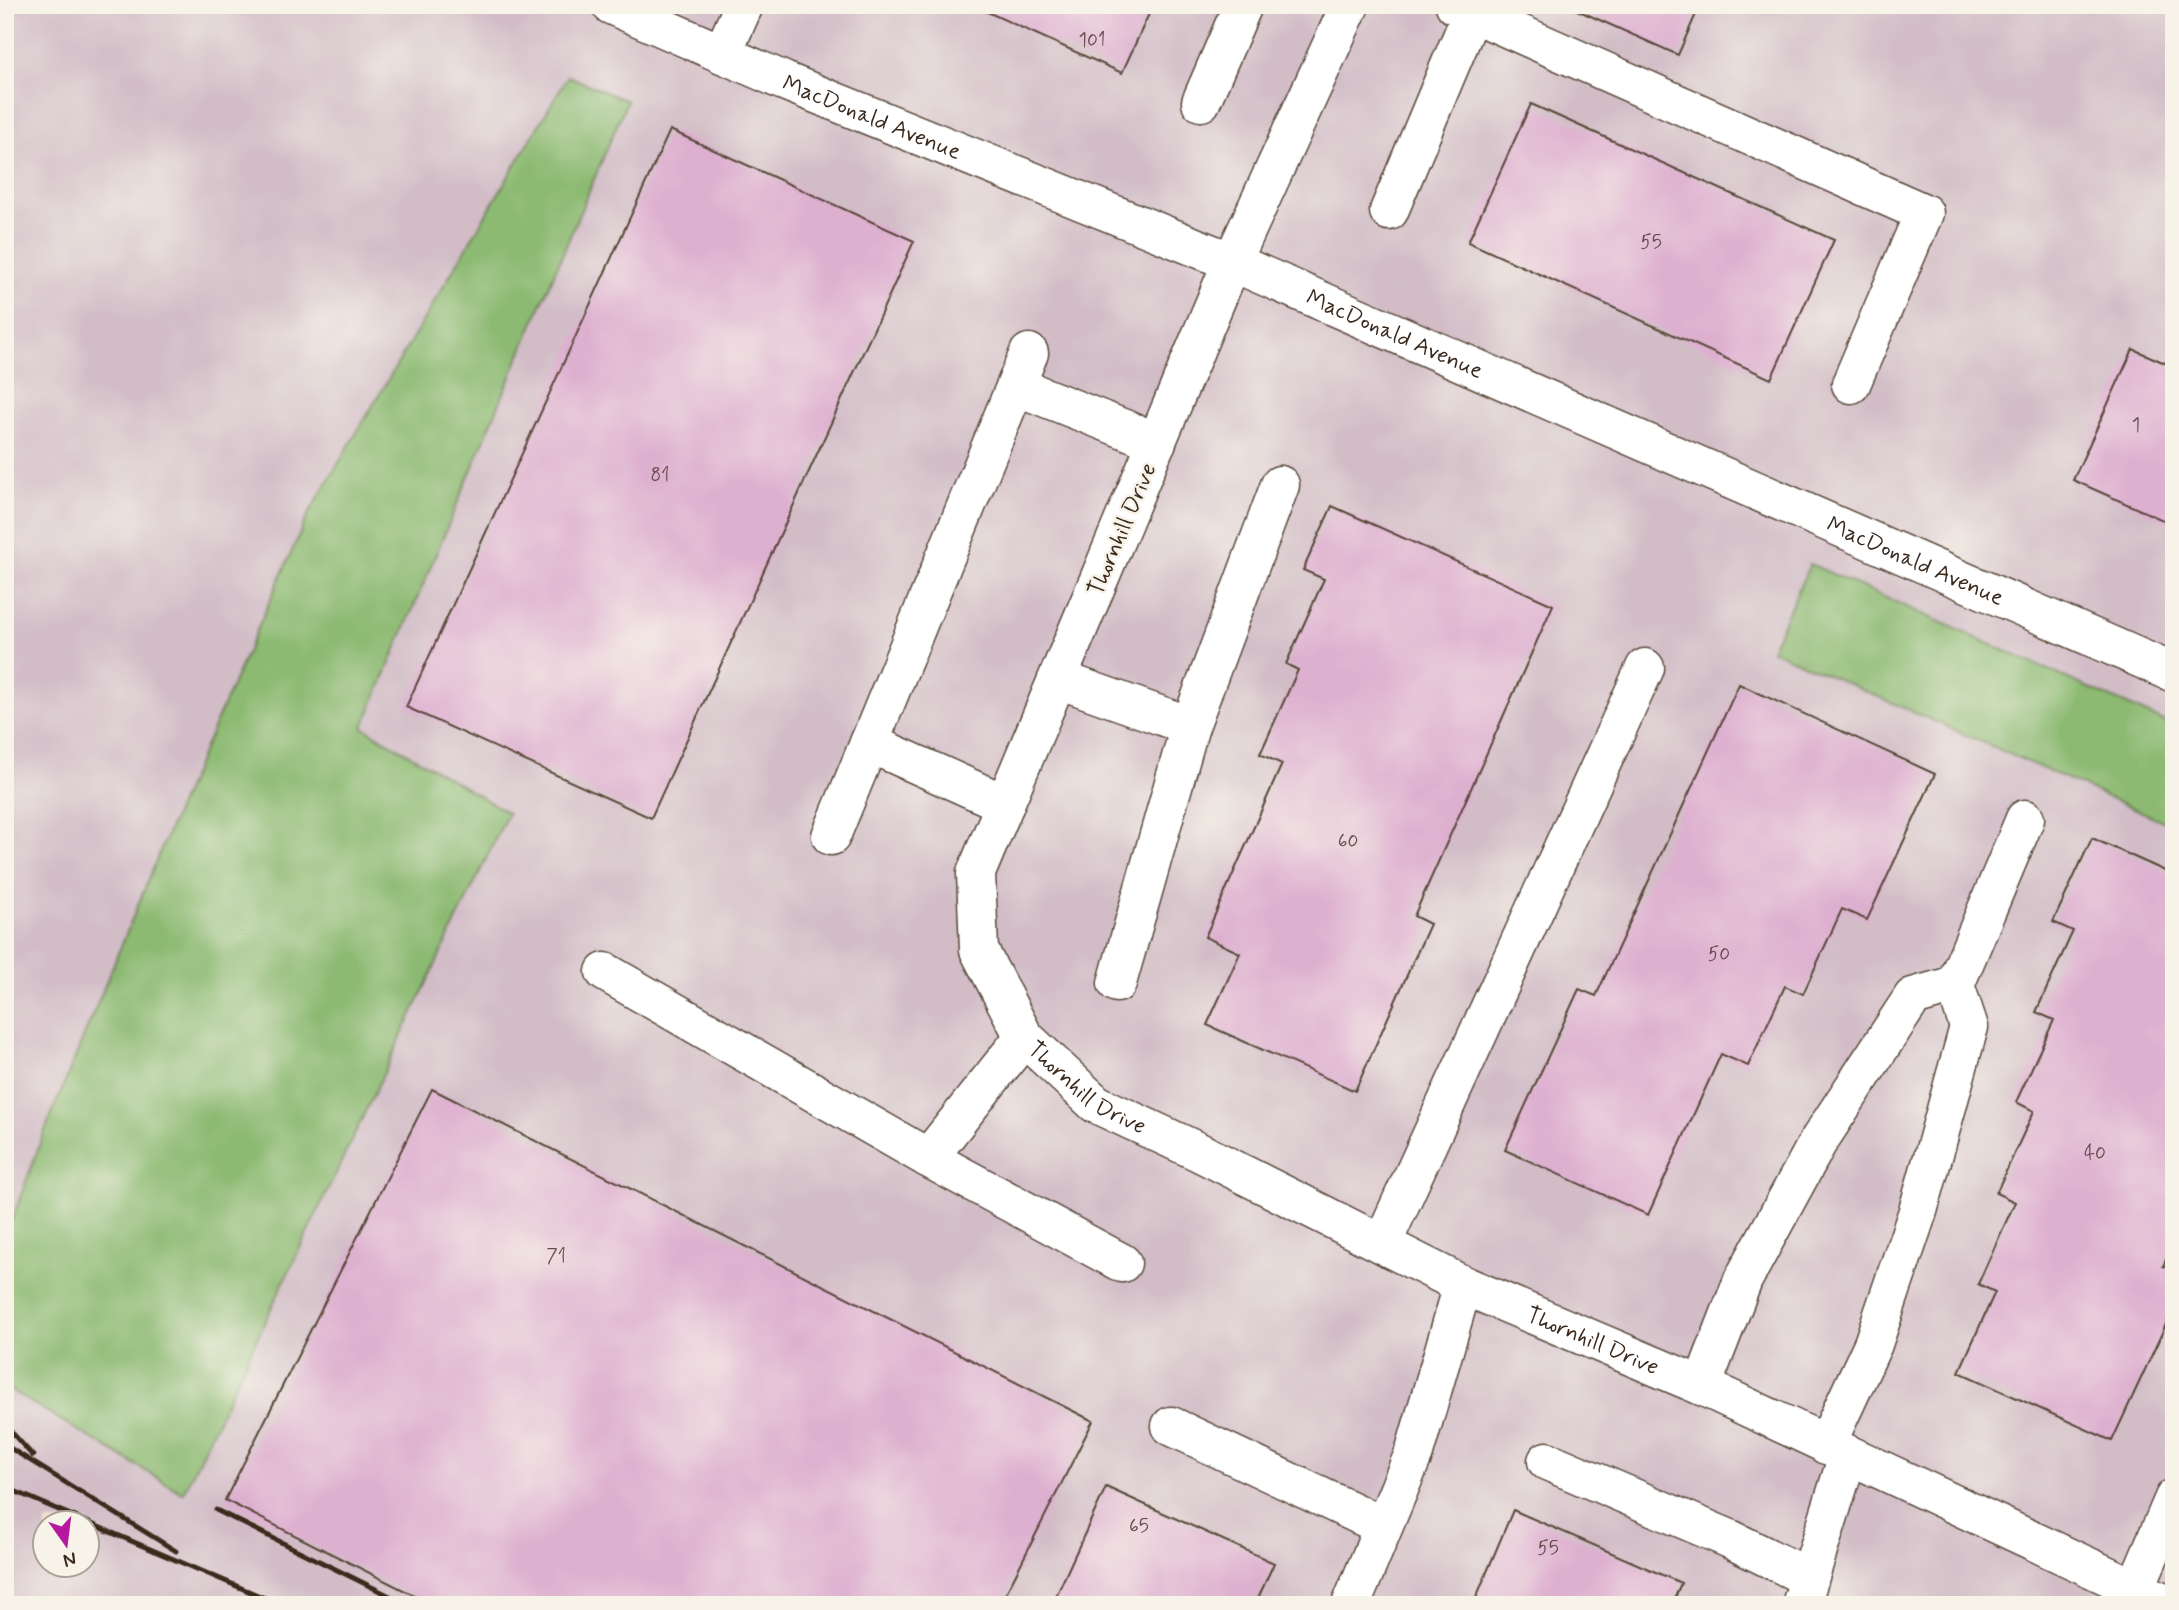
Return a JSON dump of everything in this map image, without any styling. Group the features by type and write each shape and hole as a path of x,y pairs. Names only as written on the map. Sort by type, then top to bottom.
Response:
{"street":[{"name":"MacDonald Avenue","path":"611,5 722,54 1232,262 2174,673"},
{"path":"722,54 744,5"},
{"path":"1201,102 1243,5"},
{"name":"Thornhill Drive","path":"1350,5 1232,262 976,873 979,950 1024,1037 1096,1104 1199,1152 1463,1285 1702,1386 2170,1605"},
{"path":"1389,211 1464,9 1924,214 1851,384"},
{"path":"831,835 1023,370 1157,442"},
{"path":"1117,983 1191,726 1280,485"},
{"path":"1382,1244 1645,668"},
{"path":"1058,679 1191,726"},
{"path":"869,743 1006,804"},
{"path":"1547,1461 1730,1539 1805,1592 1837,1450 1919,1211 1969,1027 1955,985 2025,819"},
{"path":"605,972 928,1158 1122,1263"},
{"path":"1702,1386 1743,1280 1818,1142 1913,997 1955,985"},
{"path":"928,1158 1024,1037"},
{"path":"1351,1605 1413,1453 1463,1285"},
{"path":"1171,1426 1384,1526"},
{"path":"2135,1589 2174,1498"}],"shaded area":[{"path":"5,5 2174,5 2174,726 1810,564 1771,650 2174,826 2174,1605 5,1605 5,1387 183,1493 508,813 363,728 627,102 308,515 180,803 42,1138 5,1239"}],"green space":[{"path":"568,76 627,101 363,727 508,813 183,1493 5,1387 5,1239 42,1138 180,803 308,515"},
{"path":"1810,564 2174,726 2174,826 1771,650"}],"building":[{"path":"972,5 1153,5 1122,73"},
{"path":"1566,5 1700,5 1678,55"},
{"path":"1531,104 1834,240 1771,379 1468,242"},
{"path":"670,130 914,241 651,818 406,707"},
{"path":"2133,349 2174,367 2174,525 2073,480"},
{"path":"1332,506 1553,605 1414,916 1430,924 1355,1091 1207,1025 1240,953 1205,937 1282,764 1260,754 1298,670 1286,664 1324,579 1303,570"},
{"path":"1739,684 1935,774 1867,920 1842,909 1803,994 1785,986 1748,1066 1721,1054 1648,1215 1505,1150 1579,989 1596,996"},
{"path":"2092,838 2174,875 2174,1243 2163,1266 2174,1270 2174,1307 2112,1441 1959,1372 1995,1292 1978,1284 2015,1202 1996,1193 2034,1111 2016,1102 2054,1020 2036,1012 2073,931 2053,922"},
{"path":"432,1089 1093,1421 1000,1605 433,1605 225,1500"},
{"path":"1106,1487 1274,1563 1255,1605 1052,1605"},
{"path":"1513,1510 1681,1583 1672,1605 1473,1605"}],"railway":[{"path":"5,1425 33,1456"},
{"path":"5,1445 176,1551"},
{"path":"5,1487 281,1605"},
{"path":"216,1510 408,1605"}]}
